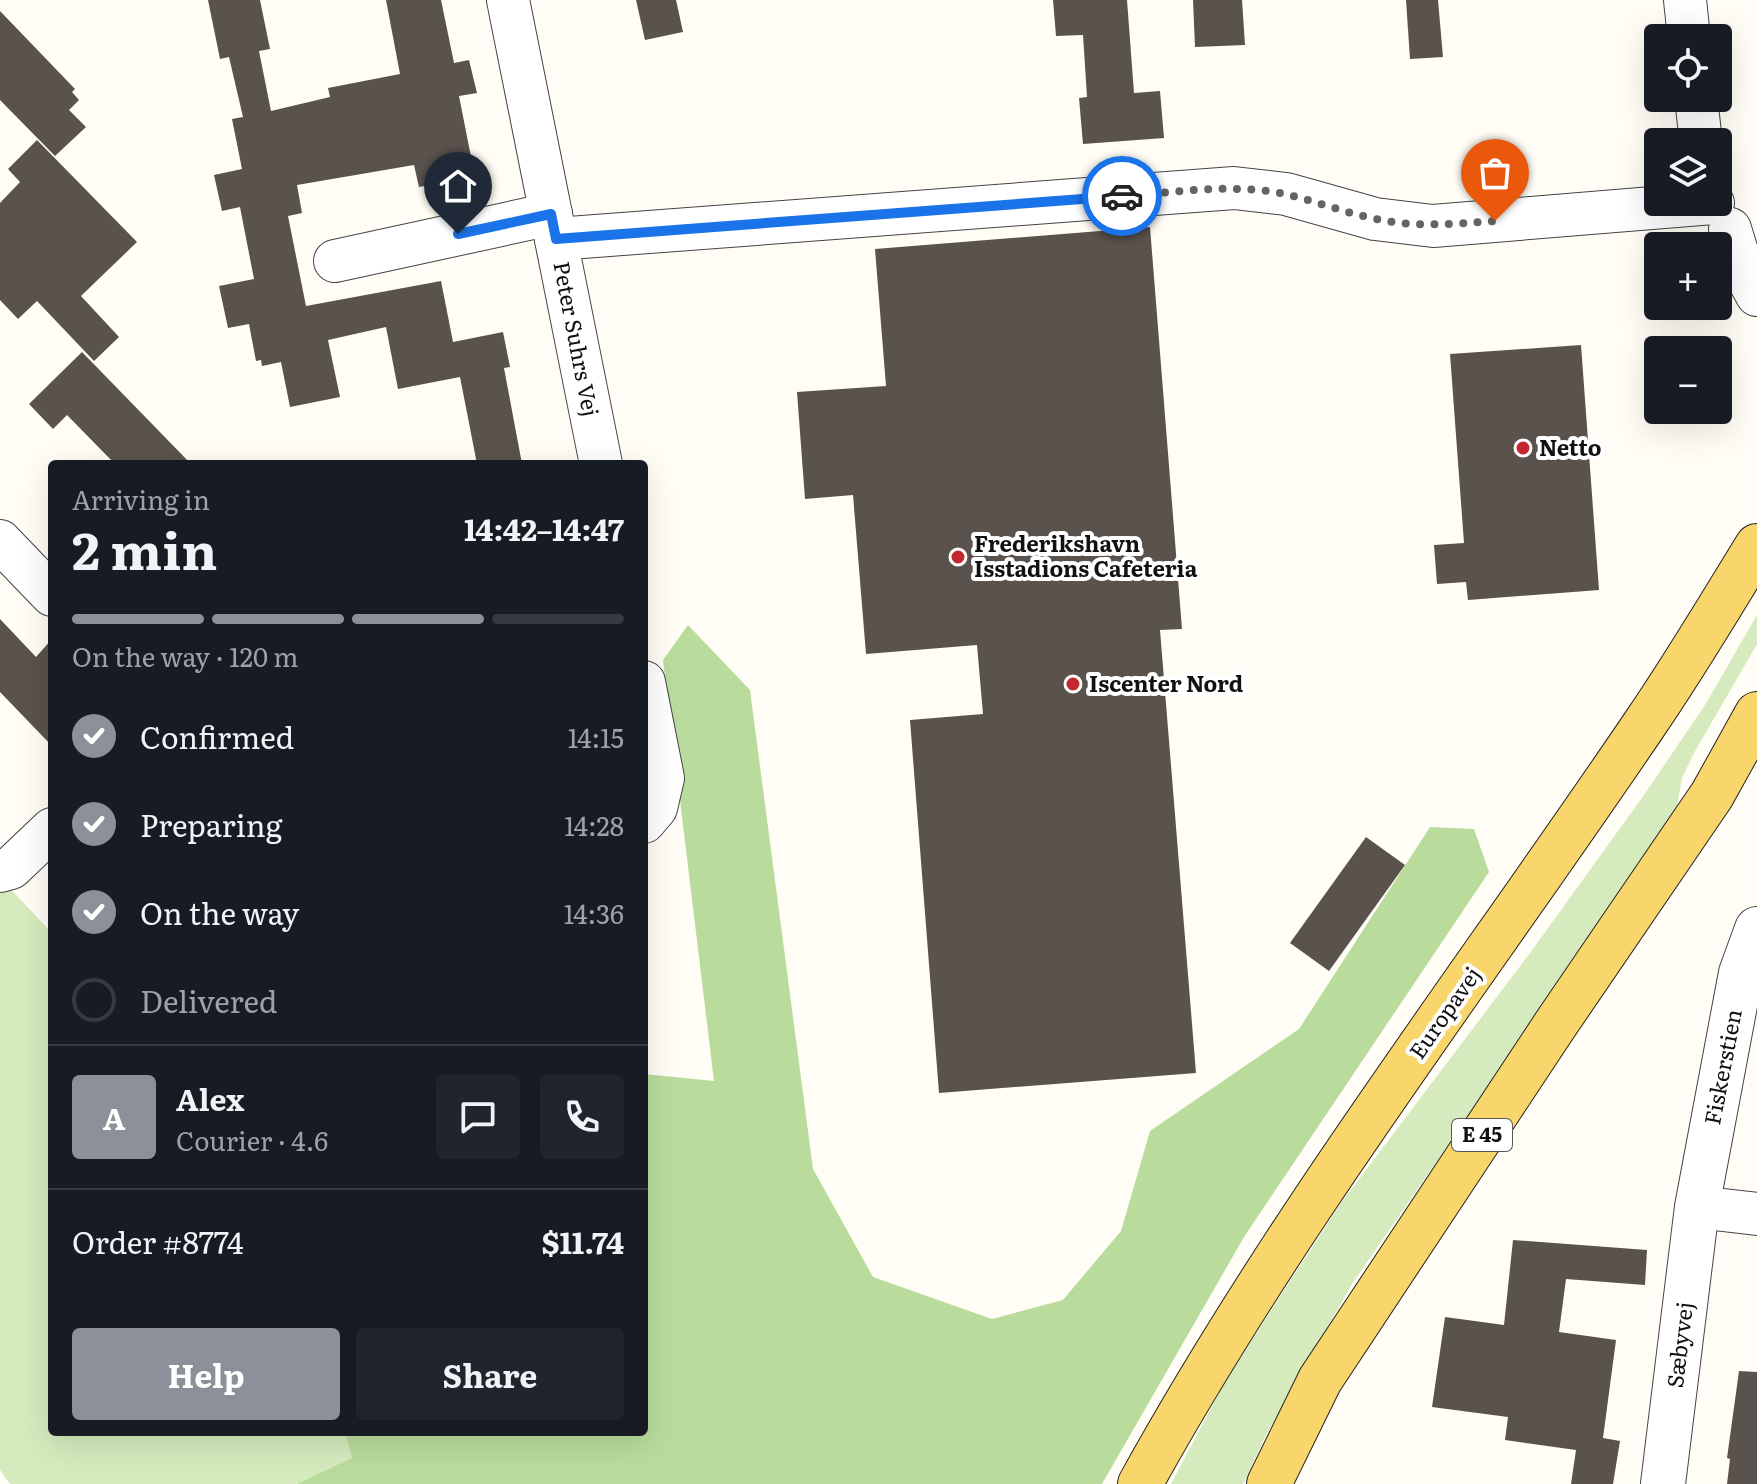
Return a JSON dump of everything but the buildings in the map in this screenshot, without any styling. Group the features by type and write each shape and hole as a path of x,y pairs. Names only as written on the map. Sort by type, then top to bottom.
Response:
{"main road":[{"name":"Europavej","path":"1140,1484 1194,1386 1282,1246 1646,722 1757,546"},
{"name":"E 45","path":"1269,1484 1320,1380 1712,795 1757,714"}],"street":[{"name":"Peter Suhrs Vej","path":"508,0 600,460"},
{"path":"1685,0 1688,24"},
{"path":"335,261 553,226 1234,188 1286,194 1375,219 1739,249"},
{"path":"0,541 48,591"},
{"path":"648,702 663,778 650,815"},
{"path":"0,871 11,868 48,833"},
{"name":"Fiskerstien","path":"1697,1207 1741,973 1757,929"},
{"path":"1697,1207 1757,1214"},
{"name":"Sæbyvej","path":"1663,1484 1697,1207"}],"green space":[{"path":"1757,615 1757,644 1682,778 1675,816 1352,1284 1266,1435 1243,1484 1171,1484 1227,1378 1341,1203 1530,953 1644,795 1705,705"},
{"path":"688,625 750,690 813,1169 873,1277 992,1319 1063,1300 1121,1231 1150,1131 1299,1029 1430,827 1474,829 1489,872 1244,1237 1102,1484 296,1484 352,1458 346,1436 648,1436 648,1074 714,1081 663,660"},
{"path":"0,878 48,929 48,1436 346,1436 352,1458 296,1484 10,1484 0,1470"}],"way so far":[{"path":"1122,196 1234,188 1286,194 1342,211 1402,223 1433,226 1495,221"}],"place":[{"name":"Netto","path":"1523,448"},
{"name":"Frederikshavn Isstadions Cafeteria","path":"958,557"},
{"name":"Iscenter Nord","path":"1073,684"}],"route":[{"path":"458,234 551,214 556,239 1122,196"}]}
